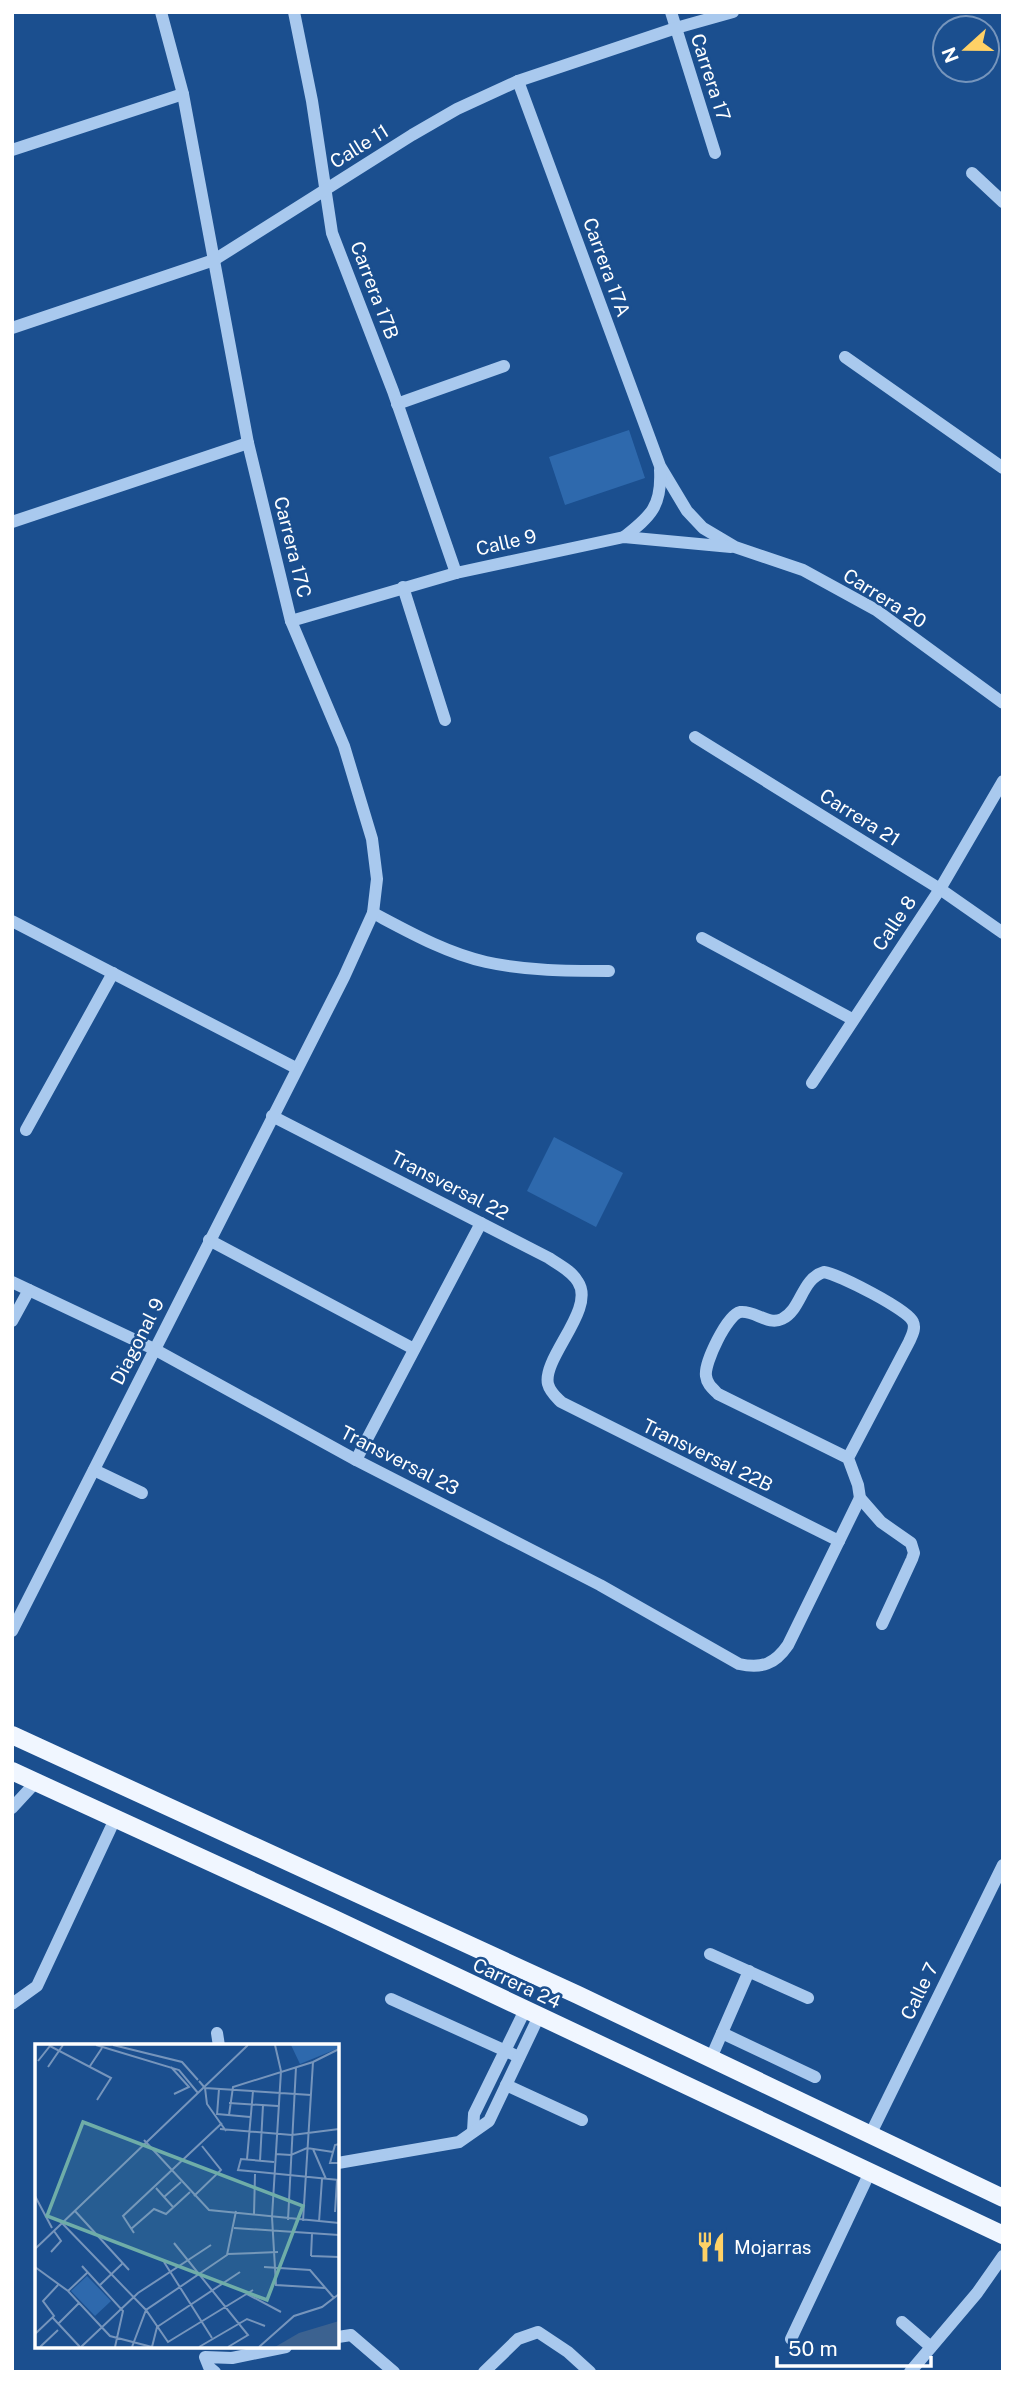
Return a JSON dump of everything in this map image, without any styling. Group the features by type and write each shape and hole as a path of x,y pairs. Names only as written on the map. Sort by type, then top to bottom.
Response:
{"main road":[{"name":"Carrera 24","path":"12,1735 711,2058 1003,2198"},
{"name":"Carrera 24","path":"12,1771 1003,2235"}],"street":[{"name":"Carrera 17C","path":"161,12 183,94 248,443 291,621 344,746 372,839 377,879 373,913 344,978 296,1068"},
{"name":"Carrera 17B","path":"294,12 312,102 332,233 397,404 456,573"},
{"name":"Carrera 17","path":"671,12 715,153"},
{"name":"Calle 11","path":"12,328 214,260 446,115 518,80 733,12"},
{"name":"Carrera 17A","path":"518,80 660,466 687,511 703,528 735,547"},
{"path":"12,150 183,94"},
{"path":"972,173 1003,202"},
{"path":"845,358 1003,468"},
{"path":"397,404 504,366"},
{"path":"12,522 248,443"},
{"name":"Carrera 17A","path":"624,537 650,516 661,487 660,466"},
{"name":"Calle 9","path":"291,621 456,573 624,537 735,547"},
{"name":"Carrera 20","path":"735,547 803,570 876,610 1003,703"},
{"path":"403,587 445,720"},
{"name":"Carrera 21","path":"695,737 940,889 1003,933"},
{"name":"Calle 8","path":"812,1083 940,889 1003,781"},
{"path":"373,913 431,943 485,962 547,971 609,971"},
{"path":"12,921 296,1068"},
{"path":"702,938 852,1019"},
{"path":"26,1130 113,973"},
{"name":"Diagonal 9","path":"12,1631 296,1068"},
{"name":"Transversal 22","path":"272,1116 568,1270 582,1288 579,1311 548,1377 552,1393 561,1402"},
{"path":"356,1460 481,1223"},
{"path":"209,1240 414,1349"},
{"path":"848,1458 909,1342 915,1325 908,1314 844,1278 824,1272 814,1276 784,1318 771,1321 743,1312 733,1316 708,1360 706,1378 709,1386 718,1394 848,1458 860,1498 881,1522 911,1543 914,1548 912,1559 882,1625"},
{"name":"Transversal 23","path":"12,1282 154,1349 356,1460 600,1585 739,1664 760,1667 779,1657 788,1645 839,1541"},
{"path":"12,1321 29,1290"},
{"name":"Transversal 22B","path":"561,1402 839,1541"},
{"path":"93,1470 142,1493"},
{"path":"839,1541 860,1498"},
{"path":"12,1808 36,1782"},
{"path":"12,2004 37,1986 115,1819"},
{"name":"Calle 7","path":"871,2133 1003,1865"},
{"path":"710,1954 808,1998"},
{"path":"711,2058 749,1971"},
{"path":"391,1999 519,2057"},
{"path":"473,2131 474,2114 505,2051 532,2013"},
{"path":"340,2163 459,2142 489,2121 519,2057 532,2013"},
{"path":"722,2033 815,2077"},
{"path":"506,2085 582,2120"},
{"path":"791,2339 870,2172"},
{"path":"910,2372 977,2293 1003,2256"},
{"path":"902,2322 931,2347"},
{"path":"484,2372 518,2339 538,2332 568,2352 590,2372"},
{"path":"340,2337 351,2334 394,2372"},
{"path":"215,2372 209,2367 205,2357 232,2358 276,2349"}],"shaded area":[{"path":"629,430 645,478 565,505 549,457"},
{"path":"554,1137 623,1173 596,1227 527,1191"}],"place":[{"name":"Mojarras","path":"711,2247"}]}
